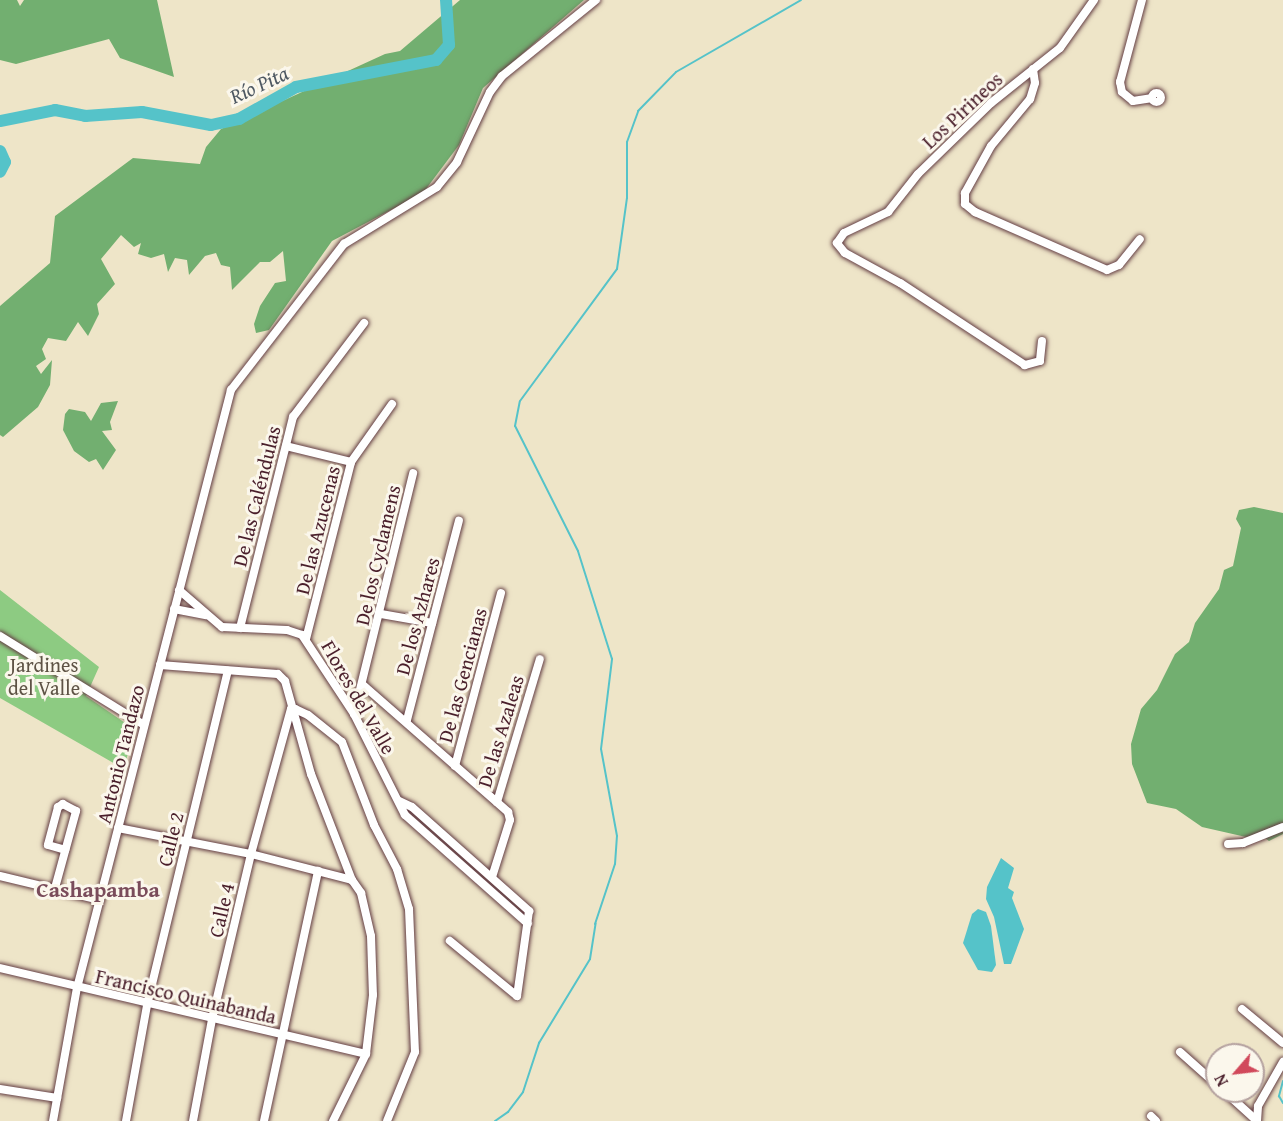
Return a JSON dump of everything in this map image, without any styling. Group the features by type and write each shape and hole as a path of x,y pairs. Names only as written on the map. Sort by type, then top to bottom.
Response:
{"street":[{"name":"Antonio Tandazo","path":"54,1121 77,988 228,397 336,254 437,187 457,162 490,92 502,76 596,0"},
{"name":"Los Pirineos","path":"1042,341 1040,362 1025,365 900,283 845,253 837,243 844,232 888,213 918,174 991,103 1073,34 1094,0"},
{"path":"1142,0 1119,82 1122,92 1133,101 1151,98"},
{"path":"1033,69 1035,83 1030,99 991,146 965,193 965,204 975,212 1107,270 1119,265 1140,239"},
{"name":"De las Caléndulas","path":"240,628 294,415 364,323"},
{"name":"De las Azucenas","path":"306,639 351,462 392,404"},
{"path":"286,446 351,462"},
{"name":"De los Cyclamens","path":"354,714 381,614 413,473"},
{"name":"De los Azhares","path":"407,720 459,521"},
{"name":"Flores del Valle","path":"179,590 222,627 287,630 306,639 354,714 405,815 528,924"},
{"name":"De las Gencianas","path":"455,766 501,592"},
{"name":"Flores del Valle","path":"174,609 207,615"},
{"path":"381,614 432,623"},
{"path":"0,636 144,724"},
{"name":"De las Azaleas","path":"492,877 511,817 496,802 540,659"},
{"path":"159,665 279,674 285,681 291,709 352,880 363,900 370,936 373,994 366,1054 333,1121"},
{"name":"Calle 2","path":"126,1121 147,1005 228,671"},
{"path":"363,685 407,720 496,802"},
{"path":"291,709 308,715 342,742 377,832 397,869 409,909 415,1052 387,1121"},
{"name":"Calle 4","path":"193,1121 212,1019 251,855 291,709"},
{"name":"Flores del Valle","path":"399,801 412,807 528,910 528,924"},
{"path":"55,888 76,811 63,804 58,807 48,845 64,850"},
{"path":"1228,844 1243,843 1283,827"},
{"path":"118,828 251,855 352,880"},
{"path":"264,1121 318,871"},
{"path":"0,876 99,900"},
{"path":"450,941 517,996 528,924"},
{"name":"Francisco Quinabanda","path":"0,968 147,1005 366,1054"},
{"path":"1242,1009 1283,1043"},
{"path":"1180,1052 1205,1074"},
{"path":"1237,1103 1256,1120 1260,1102 1283,1062"},
{"path":"0,1089 57,1098"}],"green space":[{"path":"0,0 17,0 20,6 24,0 157,0 174,77 120,58 109,39 16,64 0,60"},
{"path":"460,0 584,0 483,88 459,145 423,193 332,241 269,330 256,333 254,324 260,306 275,283 286,281 283,251 270,262 260,262 232,290 230,267 221,265 216,253 205,256 189,275 187,260 175,258 168,272 164,254 151,258 138,254 141,243 134,247 121,235 101,259 115,284 97,304 99,314 88,336 78,322 66,341 48,338 42,349 46,359 36,366 41,374 52,360 50,385 38,407 3,437 0,435 0,306 50,263 55,216 133,158 200,164 206,147 221,129 385,54 400,51"},
{"path":"118,401 110,422 112,430 102,431 116,450 103,470 96,459 89,462 74,451 63,430 65,414 69,409 85,412 91,421 101,403"},
{"path":"1254,507 1283,513 1283,834 1269,841 1261,835 1246,837 1202,827 1176,809 1147,803 1132,764 1131,744 1141,709 1157,690 1175,654 1189,642 1195,623 1219,589 1224,570 1233,566 1241,528 1236,519 1239,510"},
{"name":"Jardines del Valle","path":"0,590 99,667 86,696 134,729 124,769 0,698"}],"water":[{"path":"1001,858 1014,868 1008,888 1014,892 1012,898 1024,929 1011,964 1004,964 994,917 986,899 987,887"},
{"path":"978,909 986,912 991,926 996,965 992,972 978,970 963,943 972,914"}],"waterway":[{"name":"Río Pita","path":"0,121 55,110 85,116 142,112 211,125 239,119 296,87 436,60 449,45 446,0"},
{"path":"595,924 615,864 617,836 601,749 612,659 578,551 515,426 520,401 617,269 627,198 627,142 638,111 676,72 801,0"},
{"name":"Río Pita","path":"0,151 5,162 0,172"},
{"path":"495,1121 508,1112 523,1092 539,1043 590,959 596,923"},
{"path":"1283,1081 1279,1096 1283,1103"}],"district":[{"name":"Cashapamba","path":"98,890"}]}
